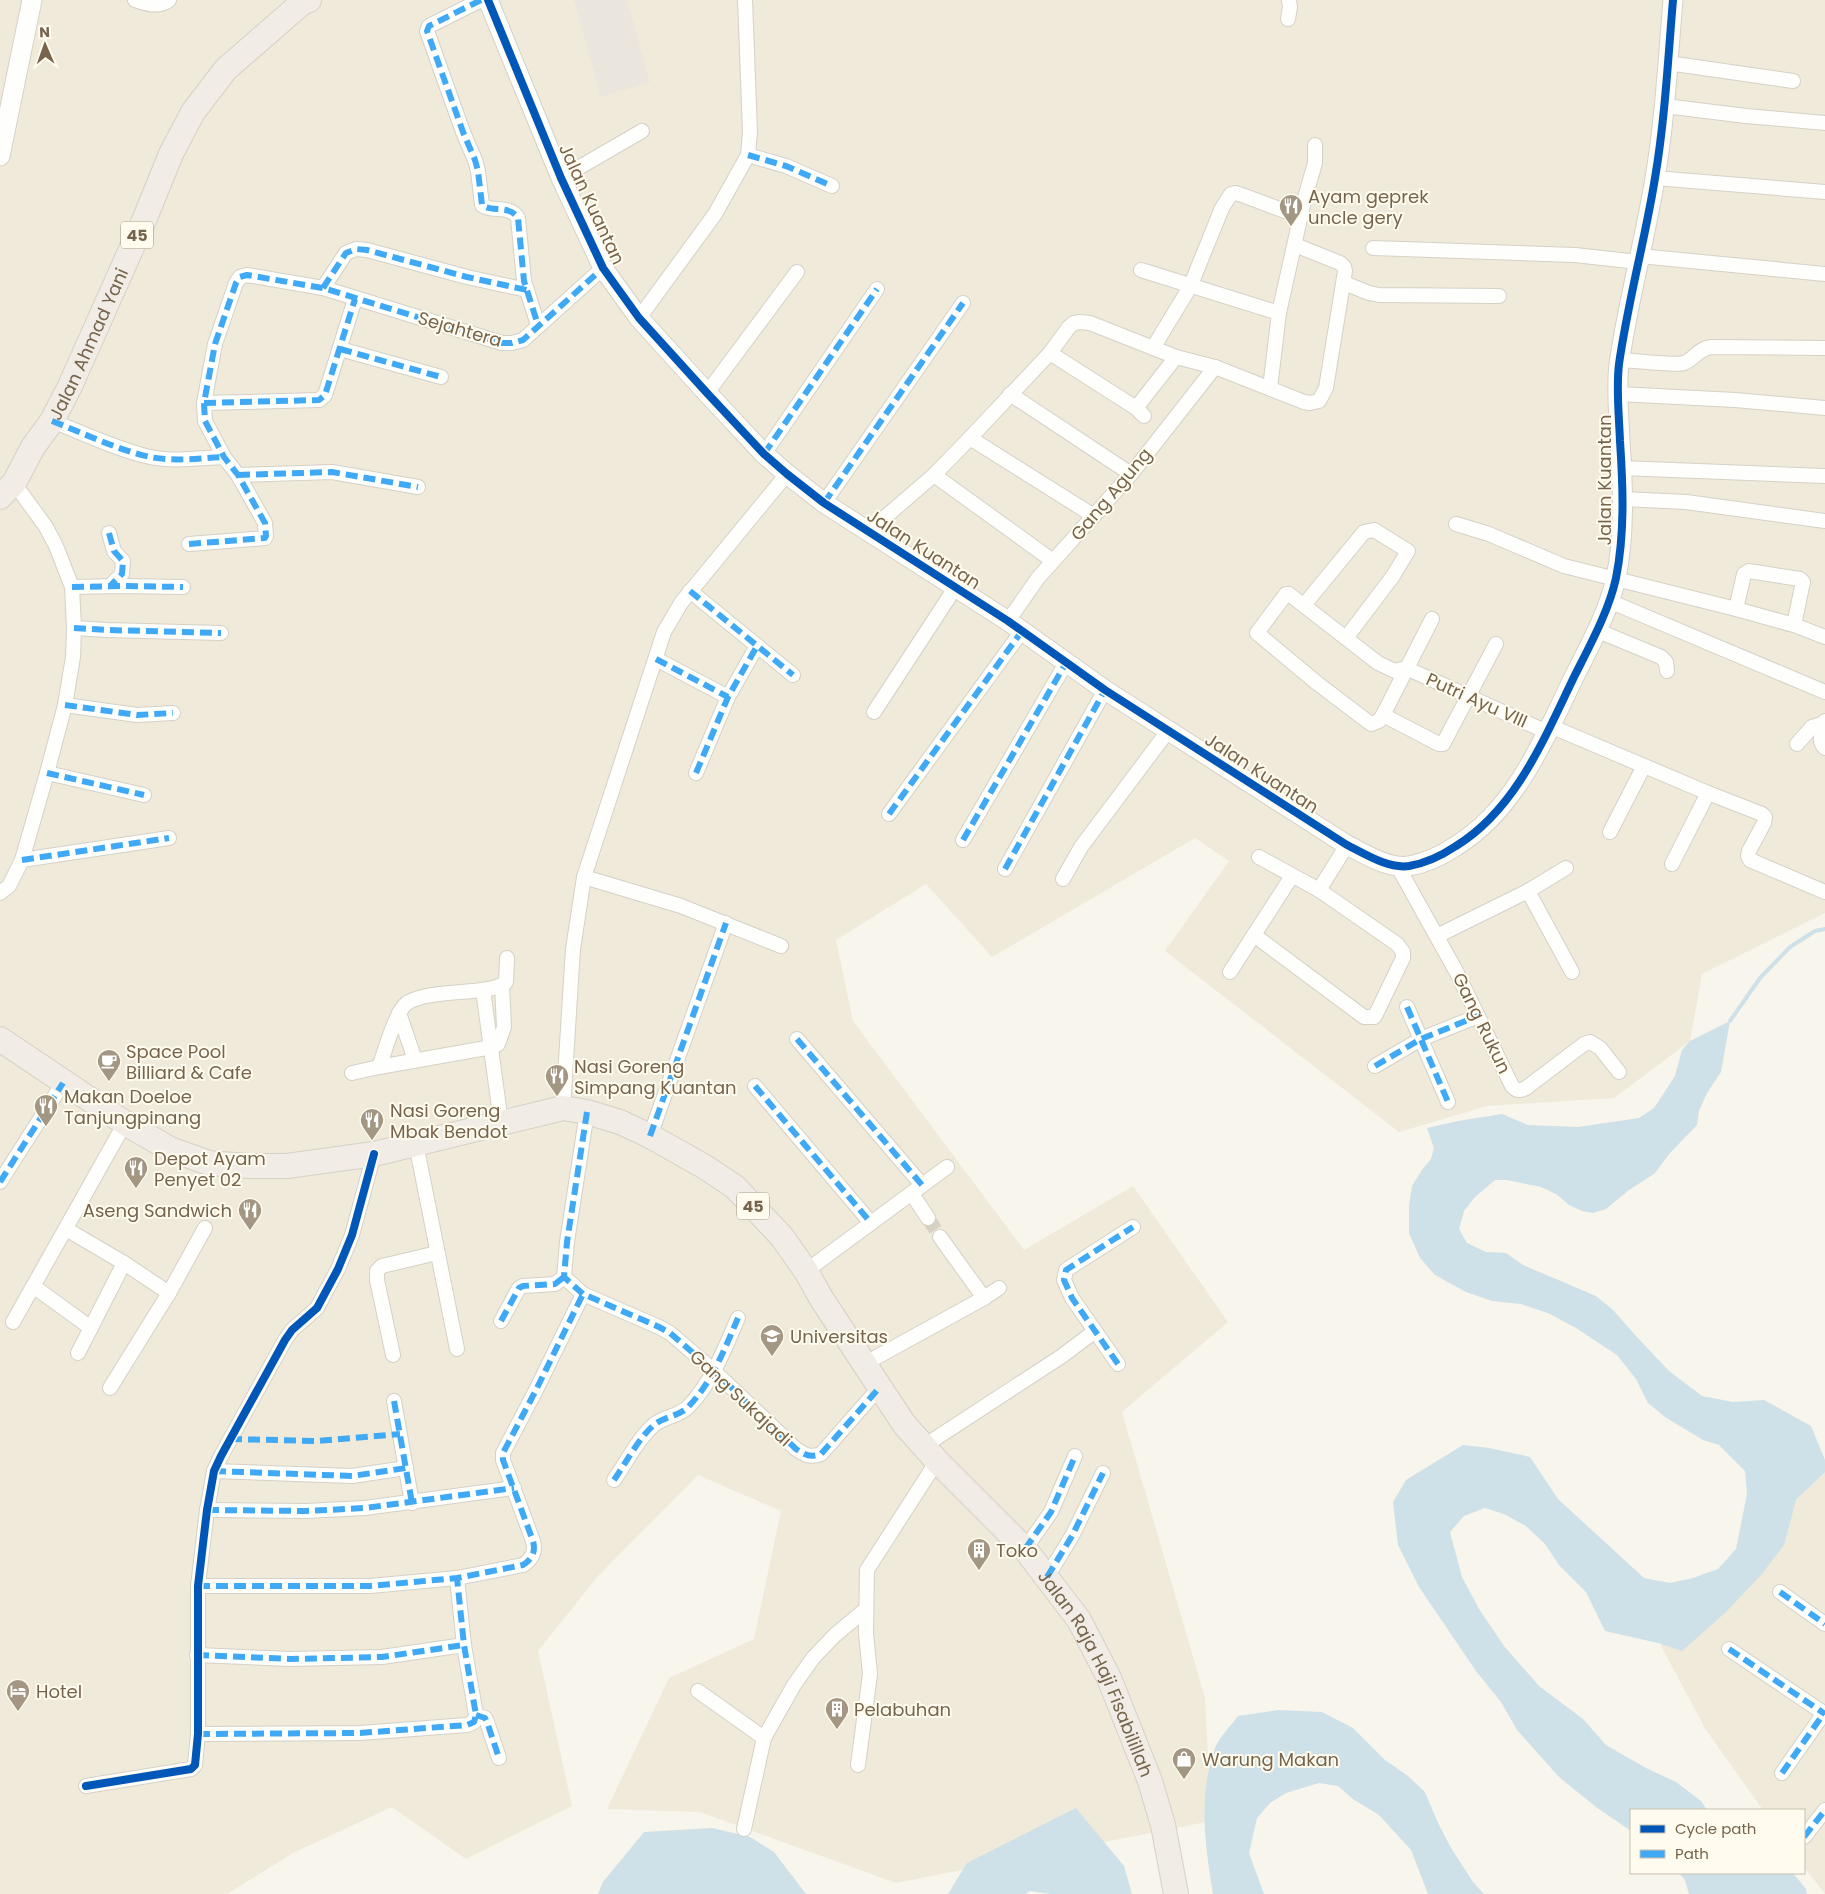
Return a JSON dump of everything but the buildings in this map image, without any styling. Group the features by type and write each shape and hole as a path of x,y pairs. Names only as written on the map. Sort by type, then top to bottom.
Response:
{"highway":[{"name":"Jalan Ahmad Yani","path":"7,490 33,447 52,421 70,386 145,218 171,154 194,112 226,69 304,1"},
{"name":"Jalan Raja Haji Fisabilillah","path":"0,1039 125,1123 170,1149 209,1163 286,1166 374,1154 563,1108 586,1112 620,1122 650,1136 705,1167 735,1187 782,1237 806,1271 821,1298 904,1424 930,1454 1025,1549 1079,1620 1109,1678 1150,1781 1163,1826 1176,1894"}],"street":[{"path":"0,156 32,0"},
{"path":"135,0 149,5 164,4 169,0"},
{"path":"481,0 429,26 427,30 463,132 476,160 482,205 486,208 510,211 518,218 527,290 538,325"},
{"name":"Jalan Kuantan","path":"488,0 561,178 603,268 639,318 764,454 824,503 1015,626 1066,663 1168,731 1347,845 1371,857 1398,867 1430,861 1469,838 1491,818 1522,778 1549,729 1596,630 1616,580 1623,499 1618,394 1620,360 1626,319 1655,178 1665,106 1673,0"},
{"path":"639,318 715,214 748,155 750,132 745,0"},
{"path":"1288,19 1289,0"},
{"path":"1668,63 1793,81"},
{"path":"1665,106 1825,123"},
{"path":"561,178 642,131"},
{"path":"1270,388 1279,313 1314,163 1315,145"},
{"path":"748,155 786,166 832,186"},
{"path":"1655,178 1825,192"},
{"path":"1153,348 1190,287 1222,208 1233,193 1301,216"},
{"path":"869,531 934,474 970,438 1050,353 1074,323 1090,323 1176,357 1214,367 1294,399 1310,403 1319,401 1326,388 1345,271 1340,263 1295,245"},
{"path":"1373,248 1575,254 1825,274"},
{"path":"323,288 346,253 356,249 367,250 467,277 527,290"},
{"name":"Sejahtera","path":"204,403 215,344 236,283 240,277 247,274 323,288 502,342 512,343 523,340 603,268"},
{"path":"1141,270 1190,287 1279,313"},
{"path":"706,393 797,272"},
{"path":"1344,283 1379,295 1499,296"},
{"path":"764,454 878,289"},
{"path":"189,544 265,538 266,536 265,523 238,475 224,457 206,421 204,403 319,400 325,395 355,298"},
{"path":"824,503 963,303"},
{"path":"1620,360 1678,364 1689,361 1700,349 1711,347 1825,348"},
{"path":"340,349 441,377"},
{"path":"1050,353 1140,412 1176,357"},
{"name":"Gang Agung","path":"889,814 1015,626 1038,578 1131,474 1214,367"},
{"path":"1010,394 1131,474"},
{"path":"1618,394 1734,400 1825,408"},
{"path":"52,421 151,458 224,457"},
{"path":"970,438 1094,516"},
{"path":"1622,468 1825,476"},
{"path":"238,475 332,472 418,487"},
{"path":"563,1108 572,949 584,877 664,632 690,591 787,474"},
{"path":"934,474 1053,561"},
{"path":"0,892 9,886 22,860 47,773 65,704 73,657 74,628 72,587 56,546 46,527 7,490"},
{"path":"1623,499 1686,502 1825,520"},
{"path":"1456,524 1489,534 1564,566 1736,609 1794,625 1825,637"},
{"path":"1304,605 1367,530 1374,530 1408,551 1393,576 1346,638"},
{"path":"109,533 114,551 124,561 122,574 110,586"},
{"path":"1736,609 1744,574 1749,571 1800,579 1803,582 1794,625"},
{"path":"72,587 183,588"},
{"path":"874,712 955,588"},
{"path":"690,591 793,675"},
{"name":"Putri Ayu VIII","path":"1383,714 1379,721 1371,724 1258,635 1257,630 1286,594 1290,594 1378,663 1390,670 1395,671 1406,668 1549,729 1762,814 1764,823 1749,851 1748,856 1750,860 1825,892"},
{"path":"1609,601 1825,692"},
{"path":"1432,619 1383,714 1439,744 1443,744 1496,644"},
{"path":"74,628 221,633"},
{"path":"1596,630 1661,657 1666,662 1667,671"},
{"path":"696,773 728,697 757,646"},
{"path":"656,659 728,697"},
{"path":"963,840 1066,663"},
{"path":"1005,869 1106,690"},
{"path":"65,704 137,715 173,713"},
{"path":"1797,744 1812,727 1825,722"},
{"path":"1825,722 1820,742 1825,748"},
{"path":"1063,879 1081,847 1168,731"},
{"path":"1610,832 1644,766"},
{"path":"47,773 144,795"},
{"path":"1672,864 1708,793"},
{"path":"22,860 169,838"},
{"path":"1319,890 1347,845"},
{"path":"1254,935 1364,1017 1374,1017 1403,958 1402,948 1319,890 1259,857"},
{"name":"Gang Rukun","path":"1398,867 1456,971 1512,1086 1516,1090 1520,1091 1526,1088 1584,1044 1590,1042 1600,1048 1619,1072"},
{"path":"1437,936 1528,891 1566,868"},
{"path":"1230,972 1292,876"},
{"path":"584,877 681,906 782,946"},
{"path":"1528,891 1572,972"},
{"path":"650,1136 726,923"},
{"path":"379,1067 399,1013 406,1004 416,999 484,990 502,985 506,982 506,958"},
{"path":"352,1073 492,1047 498,1044 504,1027 502,985"},
{"path":"484,990 501,1122"},
{"path":"1407,1007 1448,1102"},
{"path":"399,1013 416,1060"},
{"path":"1375,1066 1421,1039 1478,1016"},
{"path":"797,1039 917,1190 928,1218"},
{"path":"0,1182 64,1083"},
{"path":"755,1086 871,1223"},
{"path":"501,1321 519,1288 523,1286 555,1284 564,1278 567,1242 586,1112"},
{"path":"13,1322 125,1123"},
{"path":"416,1144 457,1349"},
{"path":"86,1786 191,1768 195,1765 198,1734 198,1586 207,1510 214,1471 285,1340 292,1330 317,1308 338,1269 352,1235 374,1154"},
{"path":"806,1271 947,1167"},
{"path":"1118,1364 1064,1284 1065,1272 1133,1226"},
{"path":"110,1388 169,1293 205,1228"},
{"path":"66,1229 124,1263 169,1293"},
{"path":"940,1237 984,1298"},
{"path":"393,1355 377,1271 382,1266 437,1252"},
{"path":"78,1353 124,1263"},
{"name":"Gang Sukajadi","path":"564,1278 583,1294 670,1333 714,1371 796,1450 811,1457 821,1454 879,1388"},
{"path":"33,1286 91,1328"},
{"path":"864,1364 999,1288"},
{"path":"198,1586 370,1586 457,1578 523,1565 530,1561 535,1546 503,1453 583,1294"},
{"path":"614,1480 649,1429 663,1418 679,1413 690,1406 714,1371 738,1318"},
{"path":"858,1765 870,1674 865,1610 865,1576 930,1454 1095,1331"},
{"path":"394,1401 412,1503"},
{"path":"1025,1549 1051,1512 1075,1456"},
{"path":"214,1471 352,1476 406,1468"},
{"path":"1047,1577 1072,1536 1102,1473"},
{"path":"207,1510 306,1511 365,1508 514,1488"},
{"path":"198,1734 369,1732 467,1725 474,1722 476,1715 464,1645 457,1578"},
{"path":"1780,1592 1825,1624"},
{"path":"744,1830 764,1738 794,1685 813,1658 835,1635 865,1610"},
{"path":"197,1655 290,1659 382,1657 464,1645"},
{"path":"1729,1648 1823,1709 1782,1773"},
{"path":"698,1691 764,1738"},
{"path":"476,1715 485,1718 499,1758"},
{"path":"1805,1836 1825,1810"}],"shaded area":[{"path":"0,0 1825,0 1825,913 1702,974 1690,1041 1614,1098 1487,1106 1399,1132 1165,951 1229,861 1195,838 992,957 926,884 836,940 853,1021 1024,1250 1133,1186 1228,1322 1122,1412 1205,1698 1211,1821 896,1883 700,1812 607,1809 669,1678 754,1639 781,1511 698,1475 598,1576 538,1651 572,1806 466,1859 392,1807 293,1853 227,1894 0,1894"},
{"path":"574,0 627,0 650,82 601,97"},
{"path":"1730,1021 1721,1072 1707,1093 1699,1111 1697,1125 1670,1153 1654,1174 1629,1190 1606,1209 1593,1213 1582,1211 1569,1205 1556,1194 1541,1187 1507,1180 1495,1180 1475,1197 1464,1211 1459,1229 1467,1243 1486,1252 1506,1253 1523,1265 1596,1296 1613,1310 1669,1371 1702,1396 1733,1402 1764,1400 1811,1426 1825,1460 1825,1472 1796,1500 1784,1545 1762,1574 1726,1612 1682,1651 1658,1643 1605,1631 1586,1592 1559,1565 1545,1544 1526,1526 1504,1514 1485,1508 1464,1516 1450,1532 1462,1577 1479,1609 1504,1646 1539,1686 1583,1719 1606,1745 1646,1768 1676,1782 1701,1801 1706,1809 1630,1809 1630,1830 1596,1807 1559,1777 1517,1730 1501,1702 1476,1671 1419,1587 1398,1545 1393,1502 1406,1480 1463,1445 1489,1448 1530,1457 1558,1499 1644,1578 1670,1583 1693,1578 1718,1569 1736,1549 1747,1494 1745,1471 1719,1445 1703,1440 1665,1417 1648,1403 1636,1379 1617,1355 1576,1328 1550,1314 1521,1304 1492,1301 1466,1292 1435,1275 1420,1258 1409,1233 1409,1206 1412,1186 1431,1159 1434,1148 1427,1128 1502,1114 1528,1125 1578,1127 1639,1118 1654,1108 1675,1076 1682,1050 1690,1041"},
{"path":"1825,1470 1825,1894 1805,1868 1805,1809 1762,1809 1706,1730 1661,1646"},
{"path":"1278,1710 1322,1712 1353,1728 1385,1760 1408,1776 1425,1792 1451,1848 1473,1882 1484,1894 1428,1894 1411,1850 1379,1815 1353,1799 1338,1786 1319,1783 1286,1793 1270,1803 1257,1818 1249,1853 1264,1894 1213,1894 1206,1839 1205,1802 1206,1784 1215,1748 1238,1716"},
{"path":"1076,1808 1124,1866 1132,1894 1050,1894 1030,1891 1026,1894 948,1894 967,1863"},
{"path":"712,1828 750,1837 774,1852 806,1894 598,1894 603,1882 644,1832"},
{"path":"1680,1874 1794,1874 1806,1889 1807,1894 1689,1894 1685,1880"}],"waterway":[{"path":"1730,1021 1760,978 1790,947 1815,931 1825,929"}],"tunnel":[{"path":"928,1218 940,1237"}],"marked path":[{"path":"481,0 429,26 427,31 475,160 482,205 510,211 518,218 524,281 538,325"},
{"path":"748,155 786,166 832,186"},
{"path":"323,288 346,253 356,249 367,250 467,277 527,290"},
{"path":"189,544 265,538 266,536 265,523 238,475 224,457 205,421 204,403 215,344 236,283 240,277 247,275 323,288 502,343 512,343 523,340 603,268"},
{"path":"764,454 877,289"},
{"path":"204,403 319,400 325,395 355,299"},
{"path":"824,503 963,303"},
{"path":"340,349 441,377"},
{"path":"52,421 113,446 150,457 178,459 224,457"},
{"path":"238,475 332,472 418,487"},
{"path":"109,533 114,551 123,561 122,574 110,586"},
{"path":"72,587 183,587"},
{"path":"690,591 793,675"},
{"path":"74,628 221,633"},
{"path":"889,814 1022,631"},
{"path":"696,773 728,697 757,646"},
{"path":"656,659 728,697"},
{"path":"963,840 1066,663"},
{"path":"1005,869 1105,690"},
{"path":"65,705 137,715 173,713"},
{"path":"47,773 144,795"},
{"path":"22,860 169,838"},
{"path":"650,1136 726,923"},
{"path":"1407,1007 1448,1102"},
{"path":"1375,1066 1421,1039 1478,1016"},
{"path":"797,1039 922,1185"},
{"path":"0,1182 63,1083"},
{"path":"755,1086 871,1223"},
{"path":"587,1112 567,1242 564,1277 583,1294 670,1333 714,1371 796,1449 805,1454 811,1456 821,1454 879,1388"},
{"path":"1118,1364 1072,1298 1064,1280 1066,1270 1133,1227"},
{"path":"501,1321 519,1288 523,1286 555,1284 564,1277"},
{"path":"198,1586 370,1586 457,1578 526,1563 534,1552 534,1545 503,1460 503,1453 583,1294"},
{"path":"614,1480 649,1429 659,1421 685,1409 697,1397 717,1364 738,1318"},
{"path":"394,1401 412,1503"},
{"path":"230,1439 316,1441 400,1434"},
{"path":"1025,1549 1051,1512 1075,1456"},
{"path":"214,1471 352,1476 406,1468"},
{"path":"1047,1577 1072,1536 1103,1473"},
{"path":"207,1510 306,1511 365,1508 514,1488"},
{"path":"198,1734 360,1733 467,1725 474,1722 476,1715 464,1645 457,1578"},
{"path":"1780,1592 1825,1624"},
{"path":"197,1655 290,1659 382,1657 464,1645"},
{"path":"1729,1649 1825,1714"},
{"path":"1782,1773 1824,1713"},
{"path":"476,1715 485,1718 499,1758"},
{"path":"1805,1836 1825,1810"}],"cycle path":[{"path":"488,0 561,178 603,268 639,318 764,454 824,503 1008,621 1105,690 1347,845 1377,860 1401,866 1416,865 1428,861 1456,846 1477,831 1496,813 1512,793 1539,748 1609,603 1616,578 1621,544 1622,475 1618,373 1658,156 1666,89 1673,0"},
{"path":"86,1786 191,1769 195,1765 198,1734 198,1586 207,1510 214,1471 285,1340 292,1330 317,1308 338,1269 352,1235 374,1154"}],"place":[{"name":"Ayam geprek uncle gery","path":"1291,227"},
{"name":"Space Pool Billiard & Cafe","path":"109,1082"},
{"name":"Nasi Goreng Simpang Kuantan","path":"557,1097"},
{"name":"Makan Doeloe Tanjungpinang","path":"46,1127"},
{"name":"Nasi Goreng Mbak Bendot","path":"372,1141"},
{"name":"Depot Ayam Penyet 02","path":"136,1189"},
{"name":"Aseng Sandwich","path":"250,1231"},
{"name":"Universitas","path":"772,1357"},
{"name":"Toko","path":"979,1571"},
{"name":"Hotel","path":"18,1712"},
{"name":"Pelabuhan","path":"837,1730"},
{"name":"Warung Makan","path":"1184,1780"}]}
